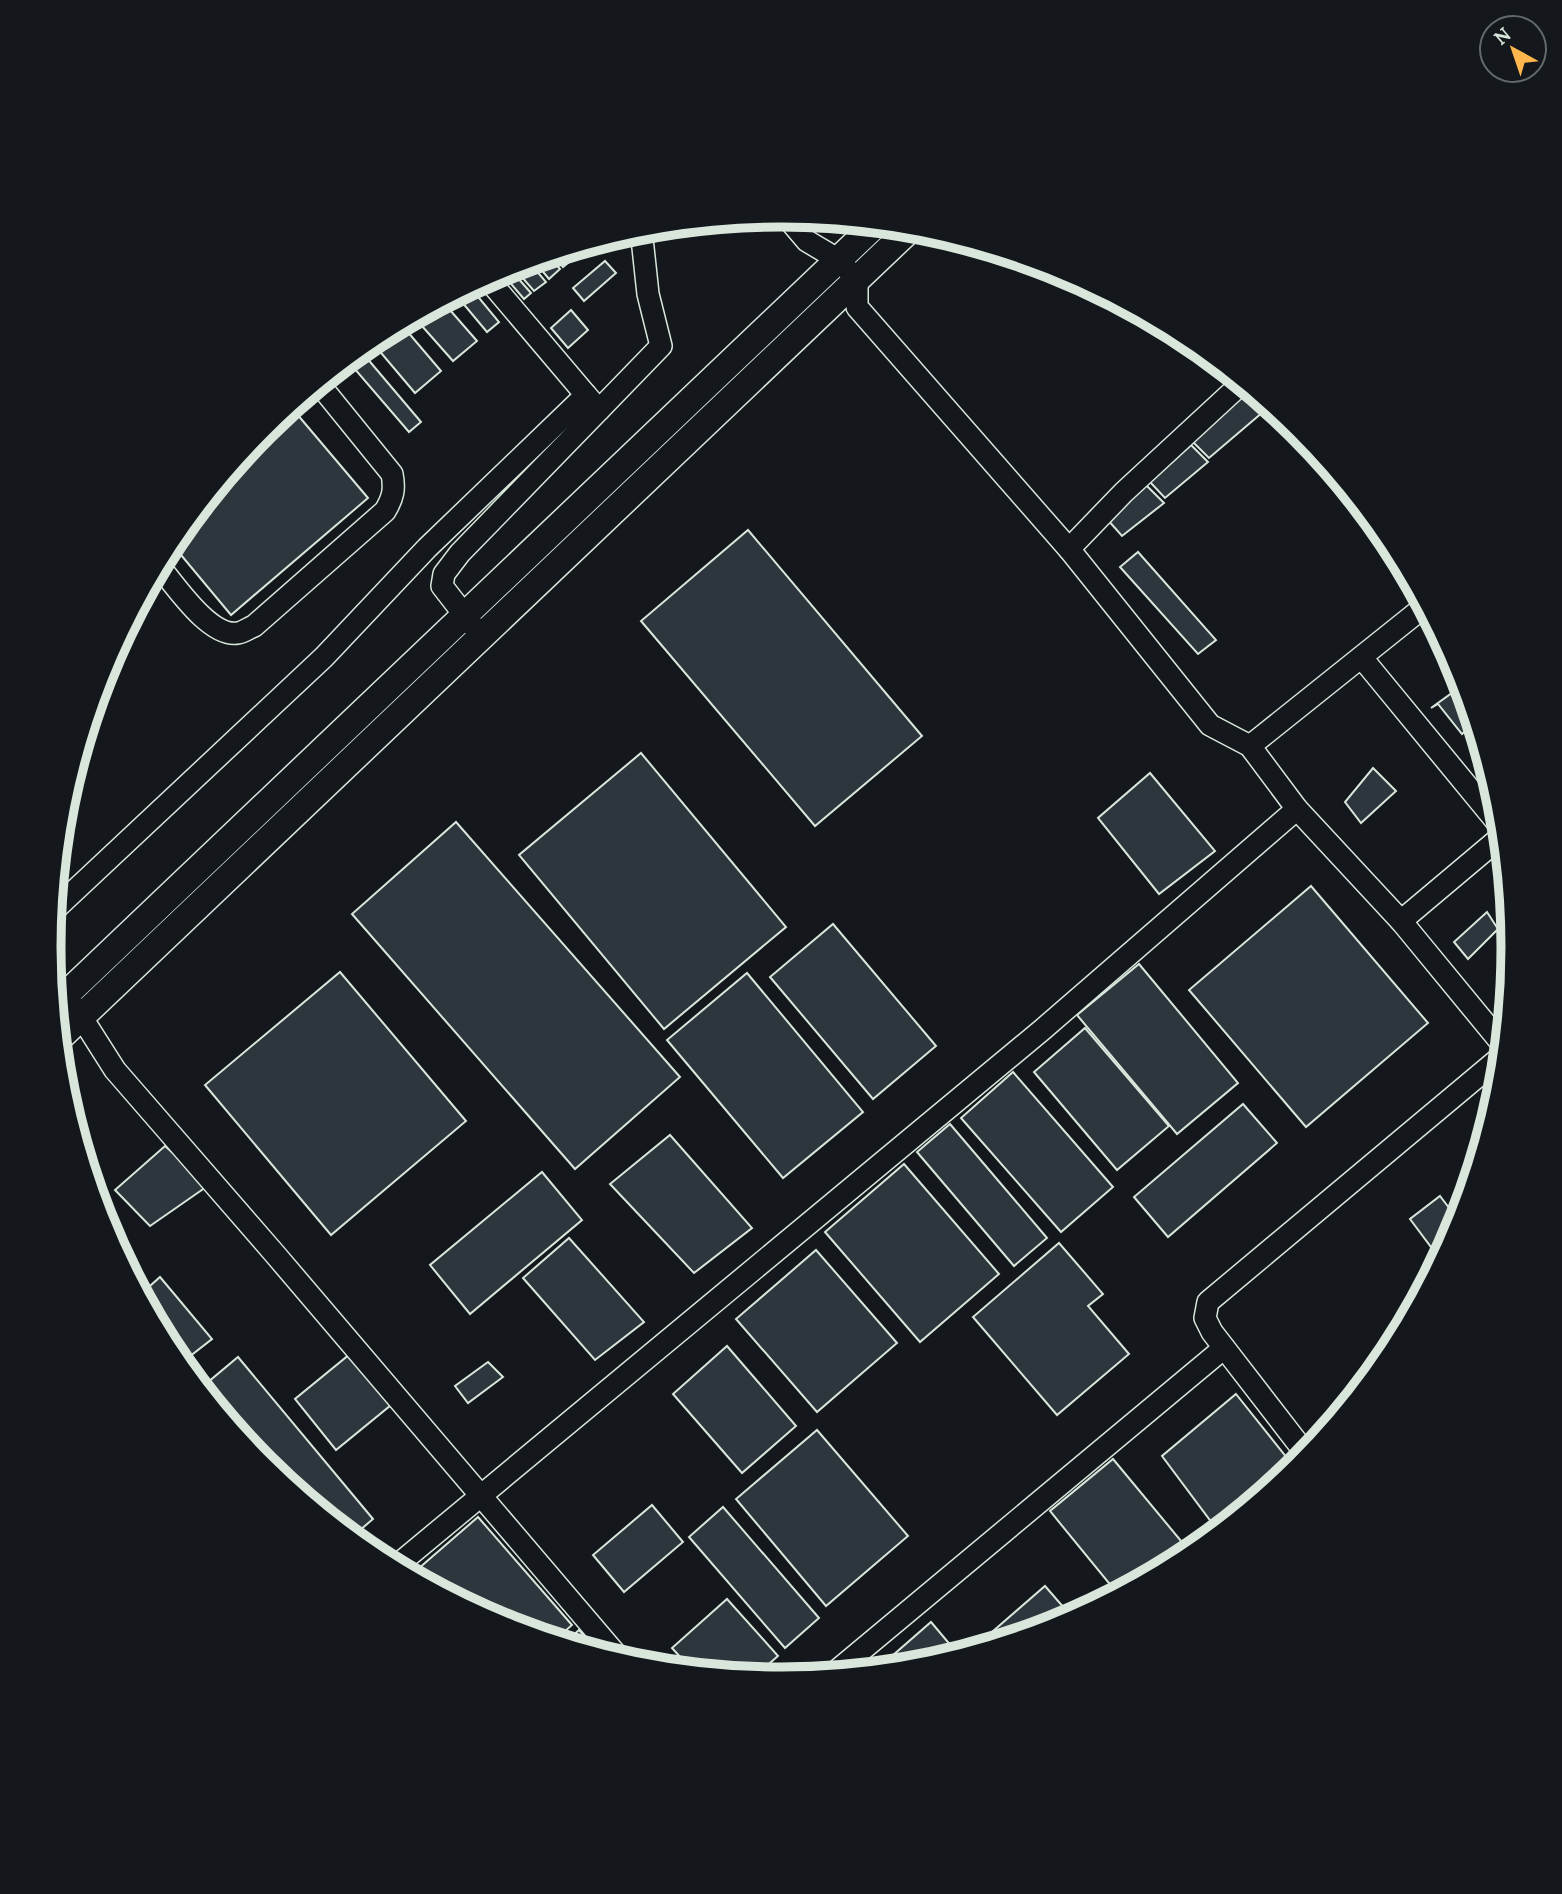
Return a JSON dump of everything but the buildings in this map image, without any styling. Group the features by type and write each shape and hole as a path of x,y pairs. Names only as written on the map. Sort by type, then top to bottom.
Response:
{"main road":[{"path":"63,996 867,232"},
{"path":"66,1031 901,238"}],"street":[{"path":"795,228 807,242 839,260 857,280 857,307 1069,550 1210,725 1250,747 1297,809 1401,921 1495,1036"},
{"path":"63,901 324,657 427,548 592,402 661,346 648,294 642,241"},
{"path":"495,287 592,402"},
{"path":"1069,550 1133,483 1235,389"},
{"path":"166,574 208,623 222,631 238,634 254,626 385,511 392,500 395,486 392,474 325,391"},
{"path":"482,635 442,586 444,574 592,402"},
{"path":"1250,747 1418,612"},
{"path":"1362,657 1488,811"},
{"path":"404,1559 1042,1030 1297,809"},
{"path":"1401,921 1493,843"},
{"path":"64,1003 82,1015 86,1028 115,1070 608,1645"},
{"path":"1300,1446 1224,1348 1205,1318 1208,1302 1491,1065"},
{"path":"846,1664 1224,1348"}]}
